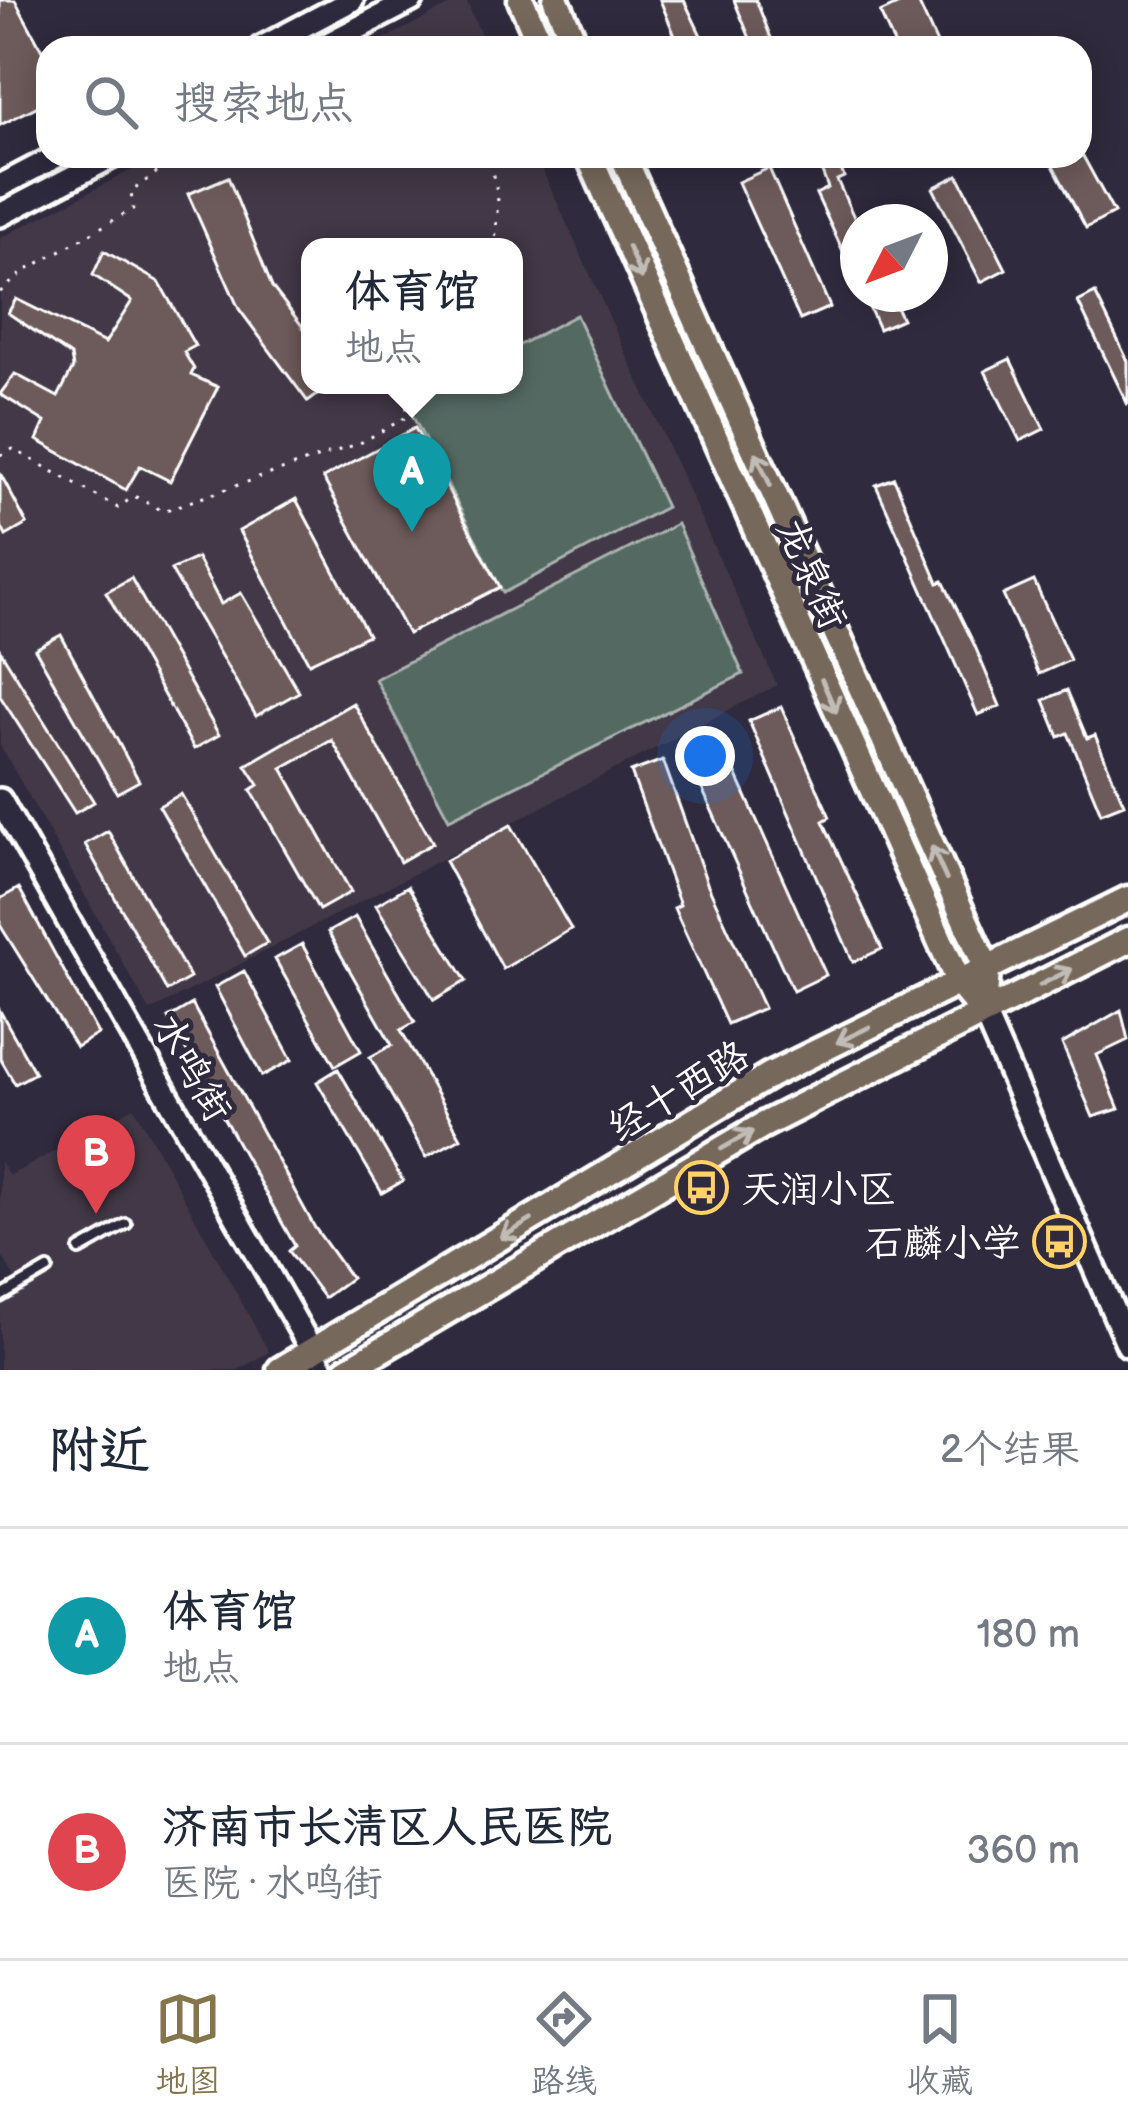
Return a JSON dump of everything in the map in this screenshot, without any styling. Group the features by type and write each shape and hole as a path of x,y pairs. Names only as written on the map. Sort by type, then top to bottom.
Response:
{"main road":[{"path":"284,36 352,0"},
{"path":"343,36 412,0"},
{"path":"521,0 537,36"},
{"path":"556,0 572,36"},
{"path":"0,186 36,167"},
{"path":"0,215 90,168"},
{"name":"龙泉街","path":"594,168 958,983 984,1013 1128,1345"},
{"name":"龙泉街","path":"628,168 987,970 984,1013"},
{"name":"水鸣街","path":"0,800 318,1361"},
{"name":"经十西路","path":"280,1370 318,1361 770,1076 1128,899"},
{"name":"经十西路","path":"347,1370 763,1125 1128,940"}],"lane":[{"path":"80,1250 126,1224"},
{"path":"0,1297 48,1269"}],"path":[{"path":"0,292 25,271 133,208 131,192 162,168"},
{"path":"491,168 498,196 496,238"},
{"path":"0,455 13,449 118,508 134,496 163,511 360,443 405,418 409,394"}],"shaded area":[{"path":"466,0 482,36 390,36"},
{"path":"136,168 541,168 777,685 150,1011 0,745 0,238"},
{"path":"134,1107 269,1352 238,1370 0,1370 0,1293 17,1282 0,1252 0,1161 9,1176"}],"green space":[{"path":"576,315 666,507 503,593 407,405 428,394 523,394 523,343"},
{"path":"677,524 743,674 449,819 375,679"}],"building":[{"path":"0,0 15,0 36,39 36,107 0,125"},
{"path":"660,0 684,0 701,36 675,36"},
{"path":"734,0 756,0 770,36 749,36"},
{"path":"917,0 934,36 891,36 880,13"},
{"path":"769,168 830,307 800,320 738,182"},
{"path":"820,168 841,168 844,177 837,180 848,204 840,204 840,245 816,194 828,188"},
{"path":"1054,168 1090,168 1114,213 1086,228"},
{"path":"958,175 1006,269 981,282 948,217 948,204 941,204 933,188"},
{"path":"228,177 272,287 301,324 301,393 239,309 188,194"},
{"path":"104,251 159,282 195,346 184,352 194,369 191,375 218,387 170,481 140,466 126,490 37,440 45,422 0,394 15,374 58,397 73,368 71,356 8,313 16,299 105,343 132,301 93,275"},
{"path":"1095,293 1128,361 1128,405 1078,302"},
{"path":"871,312 899,312 902,319 879,329"},
{"path":"1010,359 1044,429 1020,441 985,371"},
{"path":"415,428 500,587 408,634 323,478"},
{"path":"0,473 27,524 6,536 0,524"},
{"path":"894,478 938,583 943,581 1000,706 978,715 876,485"},
{"path":"296,499 368,635 309,663 239,531"},
{"path":"197,558 221,604 241,593 299,692 256,716 171,570"},
{"path":"131,578 219,735 194,749 106,592"},
{"path":"1034,581 1070,660 1039,674 1003,595"},
{"path":"61,635 139,781 117,793 35,649"},
{"path":"0,650 94,802 75,813 0,696"},
{"path":"1067,690 1087,738 1095,735 1124,804 1101,813 1068,733 1059,737 1044,700"},
{"path":"353,703 433,843 400,862 332,740 282,768 351,892 319,910 251,790 259,785 246,765"},
{"path":"781,707 830,817 823,821 882,949 853,962 749,721"},
{"path":"720,738 826,975 793,991 686,753"},
{"path":"663,760 707,883 764,1008 727,1024 674,908 680,905 631,772"},
{"path":"181,794 267,943 245,956 159,806"},
{"path":"511,825 571,929 503,969 445,861"},
{"path":"108,831 190,978 167,991 85,844"},
{"path":"408,886 466,981 434,1000 376,905"},
{"path":"19,888 98,1034 76,1047 0,925 0,899"},
{"path":"355,917 415,1022 401,1030 461,1138 426,1157 370,1057 392,1045 328,932"},
{"path":"302,944 361,1051 335,1066 275,959"},
{"path":"244,971 292,1060 262,1076 215,987"},
{"path":"192,1004 315,1228 351,1278 324,1298 289,1251 295,1246 168,1018"},
{"path":"1121,1010 1128,1040 1097,1055 1119,1109 1093,1117 1062,1044"},
{"path":"0,1011 35,1073 15,1084 0,1058"},
{"path":"338,1069 403,1181 382,1193 317,1082"}],"place":[{"name":"体育馆","path":"412,532"},
{"name":"天润小区","path":"702,1188"},
{"name":"济南市长清区人民医院","path":"96,1214"},
{"name":"石麟小学","path":"1060,1242"}]}
